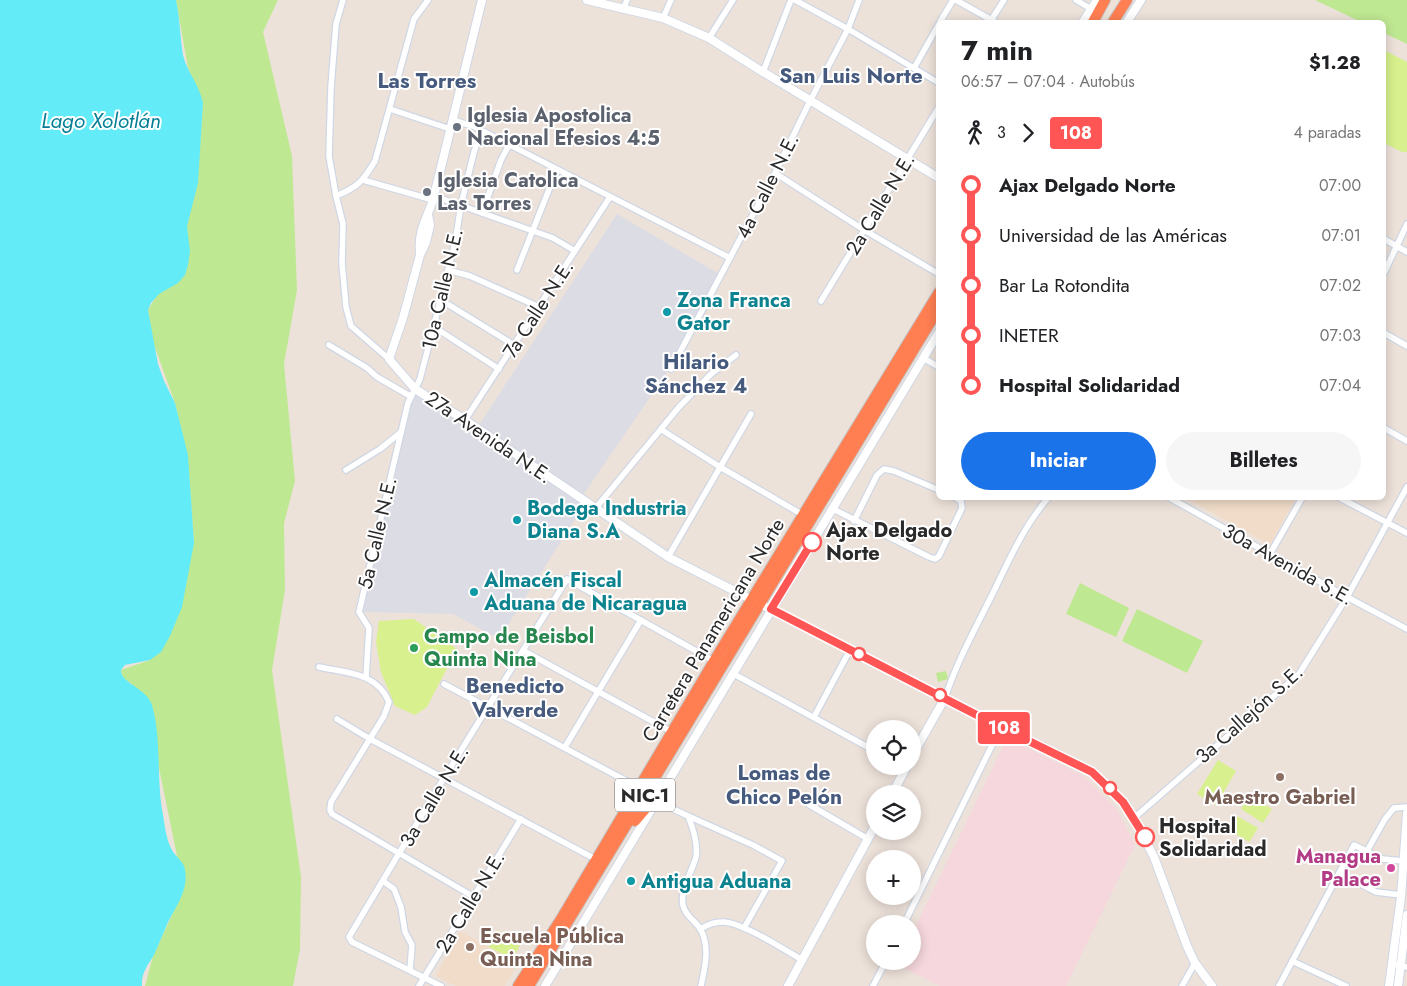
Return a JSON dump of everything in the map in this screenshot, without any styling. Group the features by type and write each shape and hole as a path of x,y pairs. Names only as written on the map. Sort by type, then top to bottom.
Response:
{"highway":[{"path":"1093,20 1105,0"},
{"path":"1114,20 1126,2"},
{"name":"Carretera Panamericana Norte","path":"518,986 600,861 638,787 714,661 756,602 803,515 936,297"},
{"name":"Carretera Panamericana Norte","path":"529,986 600,861 756,602 936,313"},
{"path":"600,861 616,853 636,820 647,807 656,801"}],"street":[{"name":"27a Avenida N.E.","path":"343,0 336,24 330,87 329,156 343,224 342,263 346,307 351,326 389,358 415,389 465,420 668,557 1092,772 1123,802 1134,818 1154,857 1186,946 1195,963 1212,986"},
{"path":"336,196 350,190 363,180 375,160 414,19 428,0"},
{"path":"389,358 404,318 420,255 426,242 430,225 428,215 434,198 482,0"},
{"path":"587,0 663,18 709,38 936,176"},
{"path":"624,10 627,0"},
{"path":"663,18 671,0"},
{"path":"709,38 733,0"},
{"path":"763,72 791,0"},
{"path":"795,0 936,81"},
{"name":"4a Calle N.E.","path":"671,370 848,30 858,0"},
{"path":"942,20 954,0 989,20"},
{"path":"993,20 1004,0"},
{"path":"1076,0 1091,9"},
{"path":"1084,20 1096,0"},
{"path":"1128,20 1141,0"},
{"path":"914,68 936,29"},
{"path":"390,109 450,129"},
{"name":"2a Calle N.E.","path":"821,301 936,113"},
{"path":"452,120 482,131 730,258"},
{"name":"10a Calle N.E.","path":"415,389 420,379 434,327 455,243 461,205 474,152 482,131"},
{"path":"482,213 509,145"},
{"path":"517,270 558,170"},
{"path":"775,173 864,230 936,272"},
{"path":"363,180 461,205 553,238 575,251"},
{"name":"7a Calle N.E.","path":"465,420 610,197"},
{"path":"1386,268 1407,224"},
{"path":"1386,240 1407,252"},
{"path":"448,270 470,276 539,307"},
{"path":"441,300 514,346"},
{"path":"434,327 499,369"},
{"path":"1386,334 1407,346"},
{"path":"545,986 936,337"},
{"path":"329,345 367,368 377,377 410,396"},
{"path":"595,509 679,407 711,374 736,355"},
{"path":"925,355 936,364"},
{"name":"5a Calle N.E.","path":"366,677 369,628 359,612 410,396 415,389"},
{"path":"668,557 751,414"},
{"path":"1386,429 1407,441"},
{"path":"662,430 720,467 803,515"},
{"path":"346,470 380,450 401,433"},
{"path":"854,521 878,475 884,470 894,471 936,489"},
{"name":"3a Callejón S.E.","path":"1134,818 1299,674 1347,597 1407,487"},
{"path":"833,509 854,521 935,559 939,556 962,508 959,500"},
{"path":"921,740 945,698 951,678 1025,529 1047,500"},
{"name":"30a Avenida S.E.","path":"1174,500 1407,629"},
{"path":"1270,554 1301,500"},
{"path":"1344,500 1407,533"},
{"name":"3a Calle N.E.","path":"410,970 352,942 349,937 444,778 567,579 641,620"},
{"path":"565,747 641,620 714,661"},
{"path":"814,717 850,650"},
{"path":"524,651 672,732"},
{"path":"319,667 366,677 380,687 389,702 384,716 331,802 330,810 332,814 474,896"},
{"path":"732,673 866,746"},
{"path":"444,684 638,787"},
{"path":"337,719 370,739 600,861"},
{"path":"908,915 1000,727"},
{"path":"656,801 753,845 782,861 744,928"},
{"path":"808,804 866,838"},
{"path":"1367,851 1385,819 1394,808 1407,807"},
{"path":"1389,986 1401,895 1407,813"},
{"path":"688,816 695,840 696,855 683,895 683,906 688,917 700,929 707,953 701,986"},
{"name":"2a Calle N.E.","path":"419,986 521,819"},
{"path":"788,986 867,840"},
{"path":"1279,986 1354,845 1383,859 1403,861"},
{"path":"1339,873 1376,892 1401,895"},
{"path":"383,881 394,889 401,908 405,932 412,945 410,970 441,986"},
{"path":"1398,986 1404,966 1407,915"},
{"path":"700,929 711,923 724,921 744,928 802,960"},
{"path":"1292,961 1346,986"},
{"path":"1182,986 1195,963"},
{"path":"1392,964 1404,966"},
{"path":"874,986 882,970"}],"shaded area":[{"path":"617,214 721,275 677,358 581,498 586,502 499,639 453,614 362,612 410,396 415,389 477,428"},
{"path":"1190,500 1295,500 1270,545"},
{"name":"Hospital Solidaridad","path":"1007,738 1084,776 1117,809 1135,845 1066,986 940,986 907,970 921,970 921,915"},
{"name":"Escuela Pública Quinta Nina","path":"460,931 518,963 505,986 456,986 436,976"}],"green space":[{"path":"176,0 278,0 263,32 292,156 297,290 284,364 295,481 284,523 285,590 272,670 301,877 300,949 293,986 145,986 153,956 185,882 177,856 158,763 154,715 131,683 123,679 121,670 150,660 194,543 188,463 175,403 153,342 148,310 188,243 187,226 198,171 203,103 188,68"},
{"path":"1315,0 1407,0 1407,44 1386,34 1386,20 1357,20"},
{"path":"1386,51 1407,62 1407,152 1402,152 1386,144"},
{"path":"1080,583 1129,608 1116,637 1066,614"},
{"path":"1137,609 1203,641 1187,673 1122,641"},
{"path":"414,619 457,649 427,707 415,715 395,706 381,672 376,642 379,621"},
{"path":"946,671 948,679 938,682 936,673"},
{"path":"1218,760 1236,771 1216,805 1197,794"},
{"path":"1249,795 1272,809 1263,823 1241,809"},
{"path":"1235,815 1258,828 1249,842 1226,828"},
{"path":"497,930 521,943 513,959 489,947"}],"water":[{"name":"Lago Xolotlán","path":"0,0 176,0 183,55 203,103 198,183 187,226 190,251 188,265 185,275 178,283 159,294 148,310 158,364 175,403 188,455 194,543 182,607 161,652 150,660 125,665 121,670 125,679 145,694 152,705 157,732 161,801 166,832 171,848 184,867 186,878 180,900 144,973 142,986 0,986"}],"bus line":[{"name":"108","path":"812,542 771,609 864,658 1092,772 1123,802 1145,837"}],"place":[{"name":"Iglesia Apostolica Nacional Efesios 4:5","path":"457,127"},
{"name":"Iglesia Catolica Las Torres","path":"427,192"},
{"name":"Zona Franca Gator","path":"667,312"},
{"name":"Bodega Industria Diana S.A","path":"517,520"},
{"name":"Ajax Delgado Norte","path":"812,542"},
{"name":"Almacén Fiscal Aduana de Nicaragua","path":"474,592"},
{"name":"Campo de Beisbol Quinta Nina","path":"414,648"},
{"name":"Maestro Gabriel","path":"1280,777"},
{"name":"Hospital Solidaridad","path":"1145,837"},
{"name":"Managua Palace","path":"1391,868"},
{"name":"Antigua Aduana","path":"631,881"},
{"name":"Escuela Pública Quinta Nina","path":"470,947"}],"district":[{"name":"San Luis Norte","path":"851,76"},
{"name":"Las Torres","path":"427,81"},
{"name":"Hilario Sánchez 4","path":"696,374"},
{"name":"Benedicto Valverde","path":"515,698"},
{"name":"Lomas de Chico Pelón","path":"784,785"}]}
